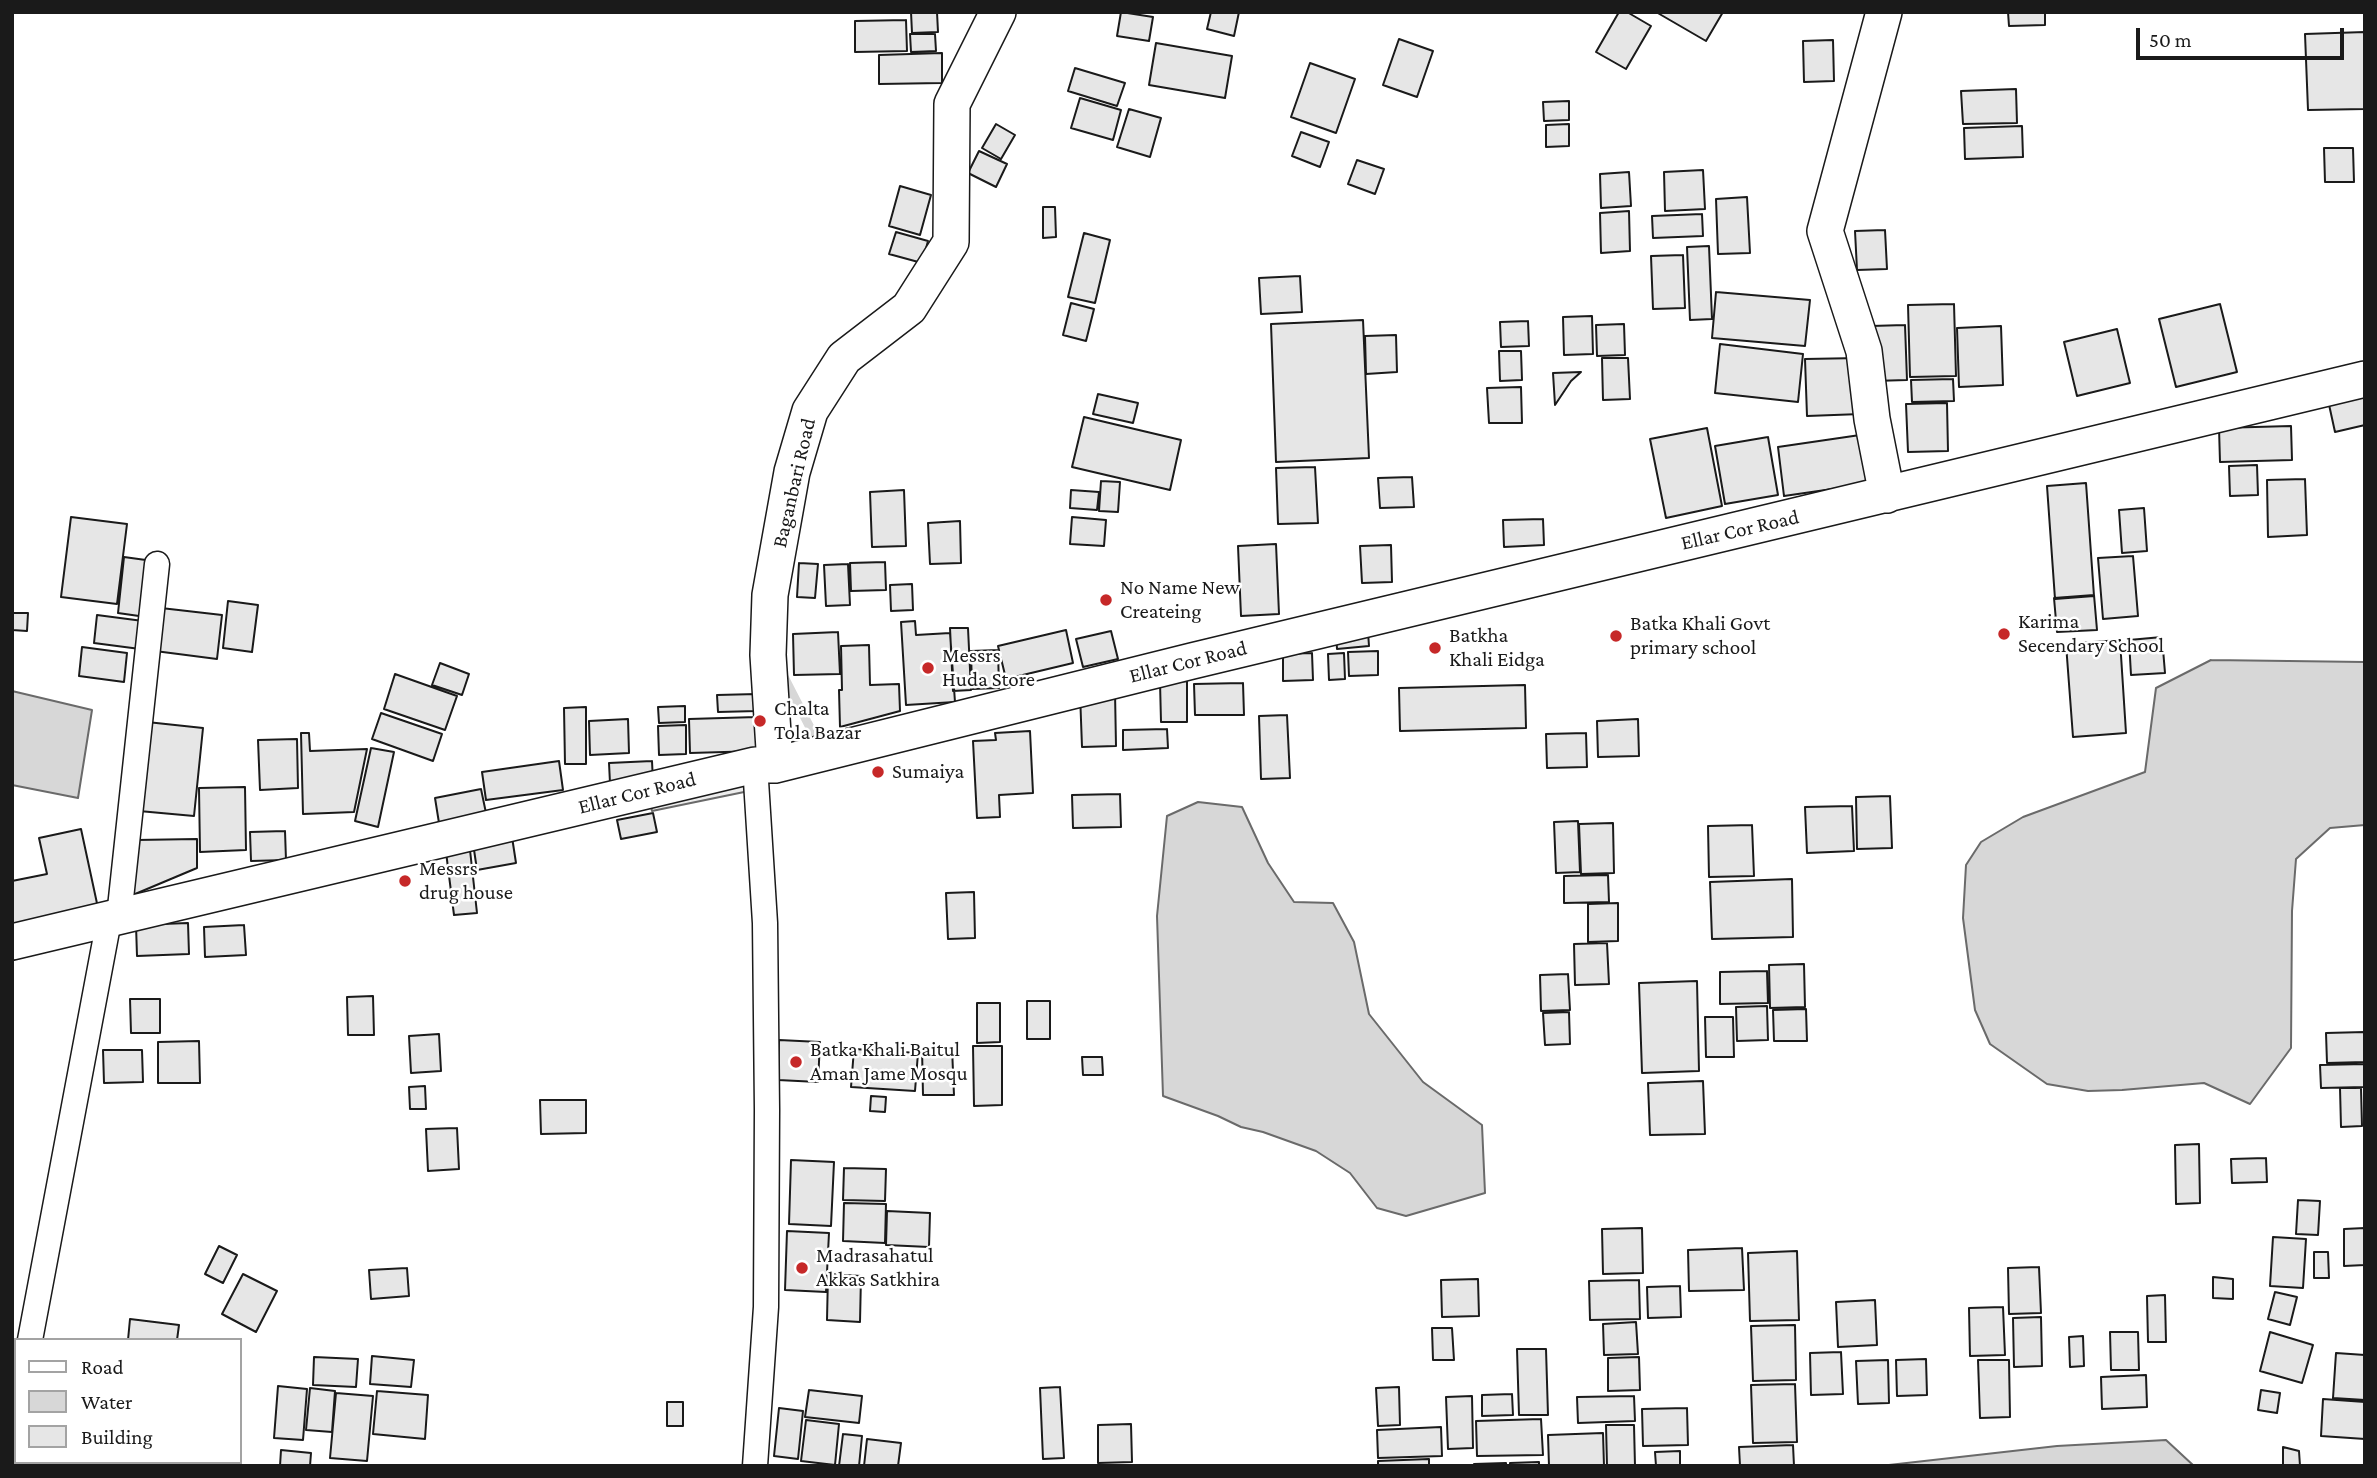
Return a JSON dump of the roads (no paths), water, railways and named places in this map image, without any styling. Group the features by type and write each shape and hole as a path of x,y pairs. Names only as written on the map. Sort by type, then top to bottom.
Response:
{"main road":[{"name":"Baganbari Road","path":"765,765 770,595 792,472 810,411 844,358 909,308 951,242 952,104 998,12"},
{"path":"1884,12 1825,231 1864,351 1872,419 1887,495"},
{"name":"Ellar Cor Road","path":"12,942 765,765 2365,379"}],"street":[{"path":"30,1338 114,918 158,564"},
{"path":"755,1466 766,1307 765,765"}],"water":[{"path":"2211,660 2365,662 2365,825 2330,828 2296,859 2292,911 2291,1048 2250,1104 2204,1083 2088,1091 2047,1084 1990,1044 1975,1010 1963,918 1966,865 1981,842 2023,817 2145,772 2156,688"},
{"path":"12,691 92,710 78,798 12,785"},
{"path":"1198,802 1242,807 1268,863 1294,902 1333,903 1354,942 1369,1014 1423,1082 1482,1125 1485,1193 1406,1216 1377,1208 1350,1173 1316,1151 1241,1127 1163,1096 1157,916 1167,816"},
{"path":"2166,1440 2194,1466 1880,1466 2057,1446"}],"waterway":[{"path":"782,673 819,745"}],"place":[{"name":"No Name New Createing","path":"1106,600"},
{"name":"Karima Secendary School","path":"2004,634"},
{"name":"Batka Khali Govt primary school","path":"1616,636"},
{"name":"Batkha Khali Eidga","path":"1435,648"},
{"name":"Messrs Huda Store","path":"928,668"},
{"name":"Chalta Tola Bazar","path":"760,721"},
{"name":"Sumaiya","path":"878,772"},
{"name":"Messrs drug house","path":"405,881"},
{"name":"Batka Khali Baitul Aman Jame Mosqu","path":"796,1062"},
{"name":"Madrasahatul Akkas Satkhira","path":"802,1268"}]}
